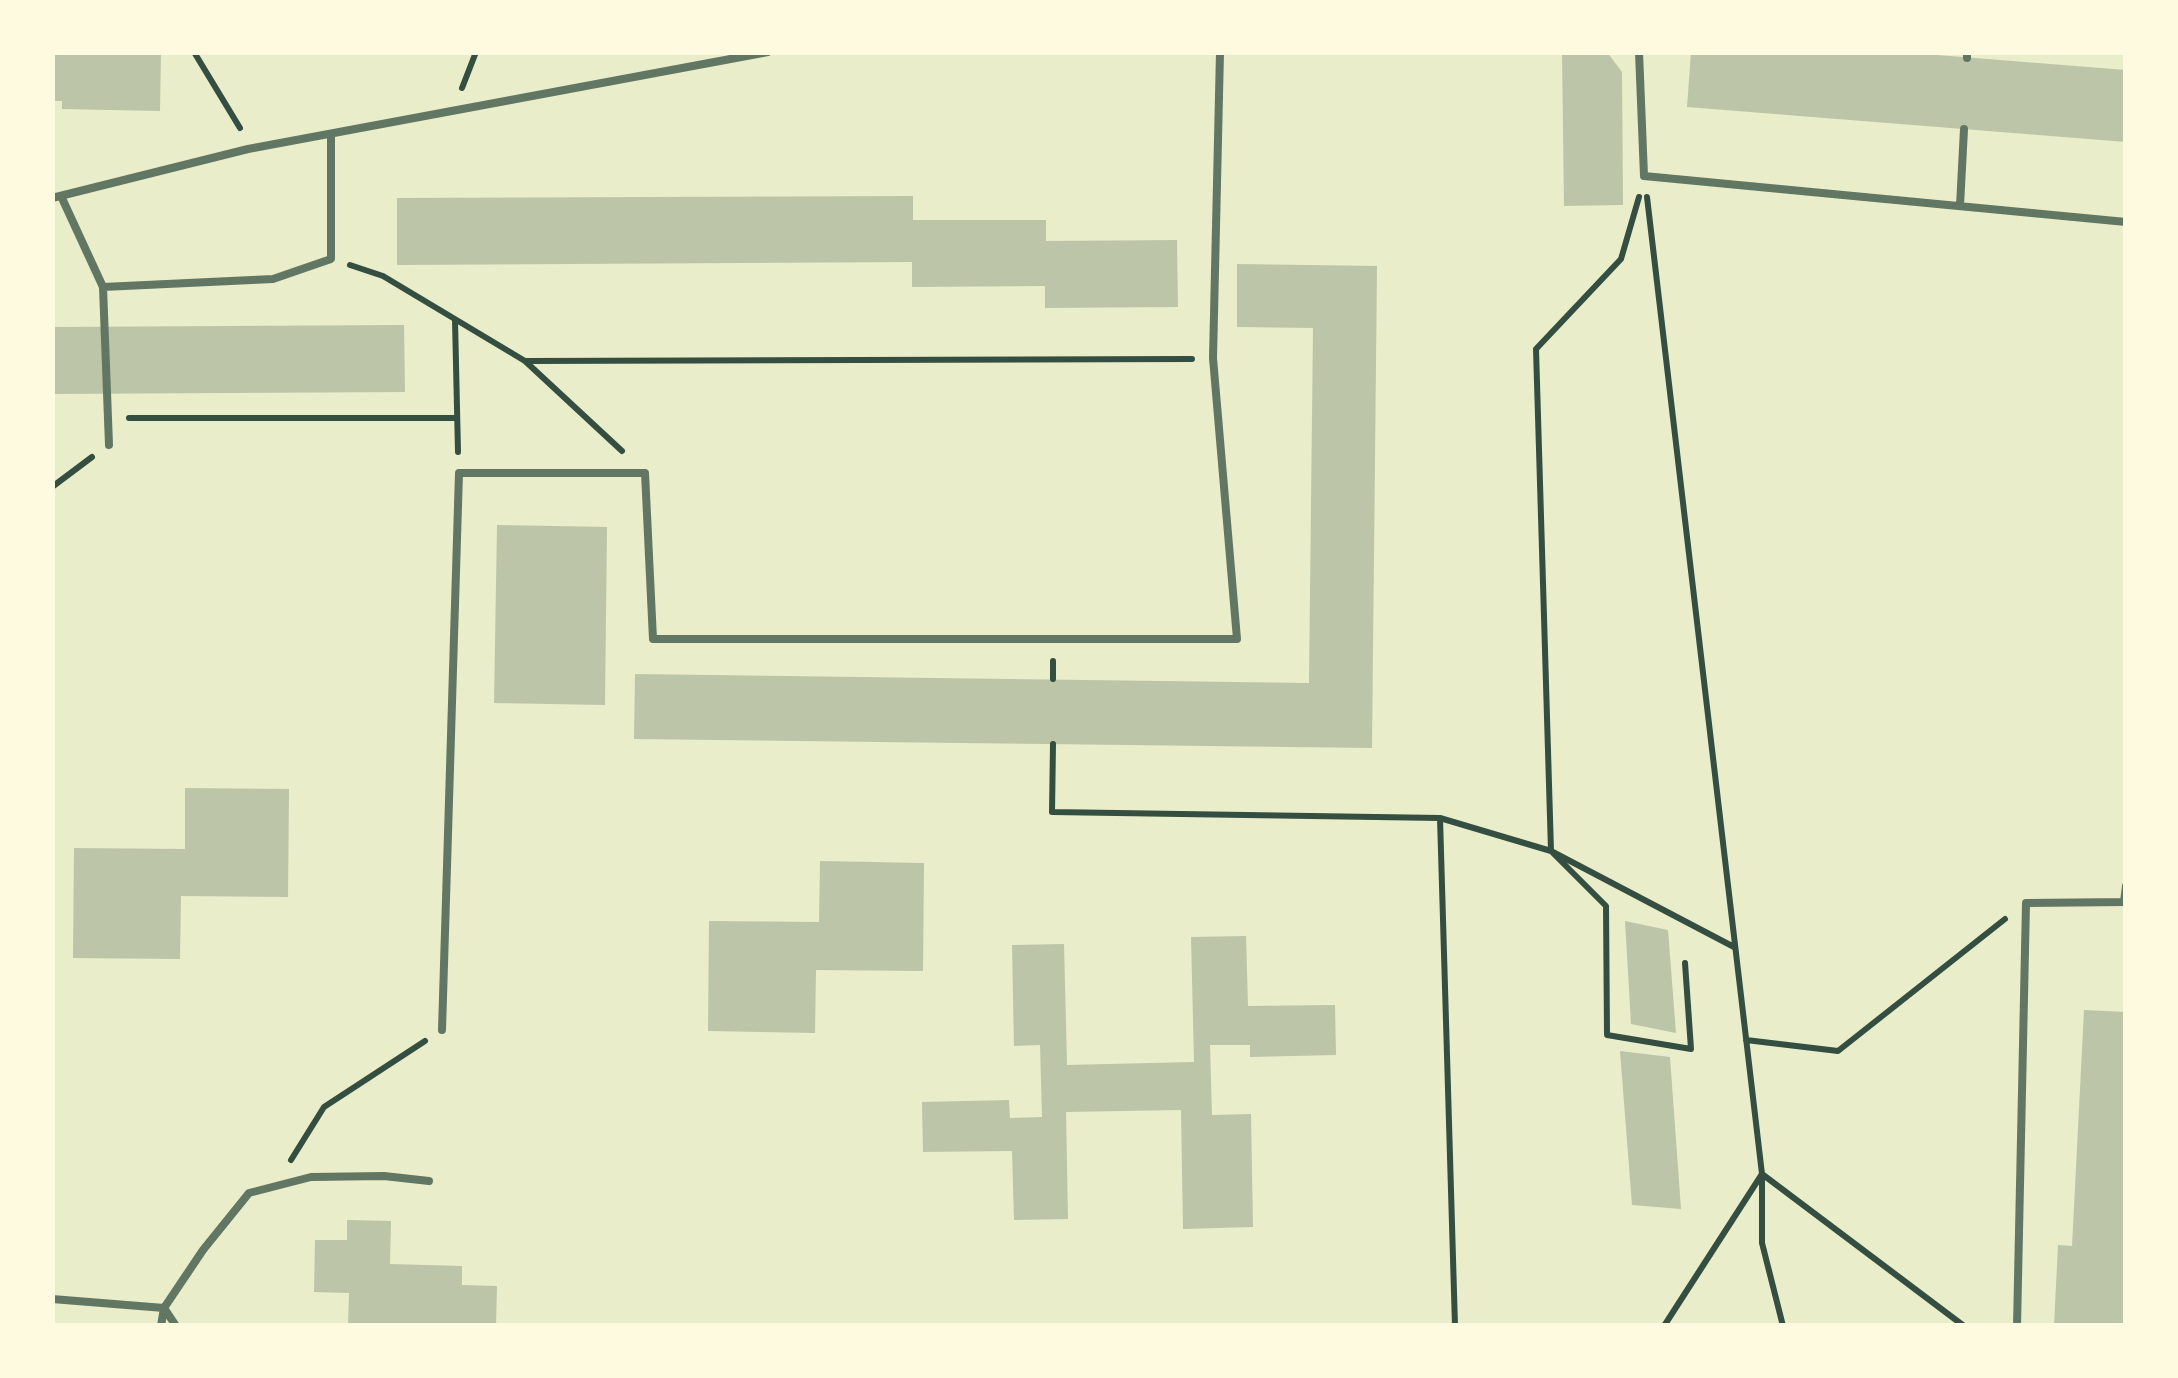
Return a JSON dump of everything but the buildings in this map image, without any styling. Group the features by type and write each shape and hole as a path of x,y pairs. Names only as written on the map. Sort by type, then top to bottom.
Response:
{"lane":[{"path":"109,444 104,287 56,197 248,150 768,52"},
{"path":"442,1030 459,473 645,473 653,639 1237,639 1213,358 1220,52"},
{"path":"1639,52 1644,176 2126,222"},
{"path":"1960,206 1964,129"},
{"path":"104,287 273,280 332,259 331,135"},
{"path":"2017,1326 2026,903 2125,902 2126,886"},
{"path":"162,1326 164,1308 203,1250 249,1193 310,1177 384,1176 430,1181"},
{"path":"52,1298 164,1308"},
{"path":"164,1308 176,1326"}],"path":[{"path":"194,52 244,134"},
{"path":"459,95 476,52"},
{"path":"1644,176 1621,260 1536,349 1551,851 1606,906 1607,1034 1691,1049 1685,962"},
{"path":"1644,176 1762,1174 1762,1243 1783,1326"},
{"path":"332,259 383,276 525,360 645,473"},
{"path":"455,320 459,473"},
{"path":"525,360 1213,358"},
{"path":"108,418 457,418"},
{"path":"52,486 109,444"},
{"path":"1052,744 1052,812 1440,818 1551,851 1735,948"},
{"path":"1440,818 1455,1326"},
{"path":"1746,1040 1838,1051 2026,903"},
{"path":"275,1187 324,1107 442,1030"},
{"path":"1664,1326 1762,1174"},
{"path":"1762,1174 1964,1326"}]}
